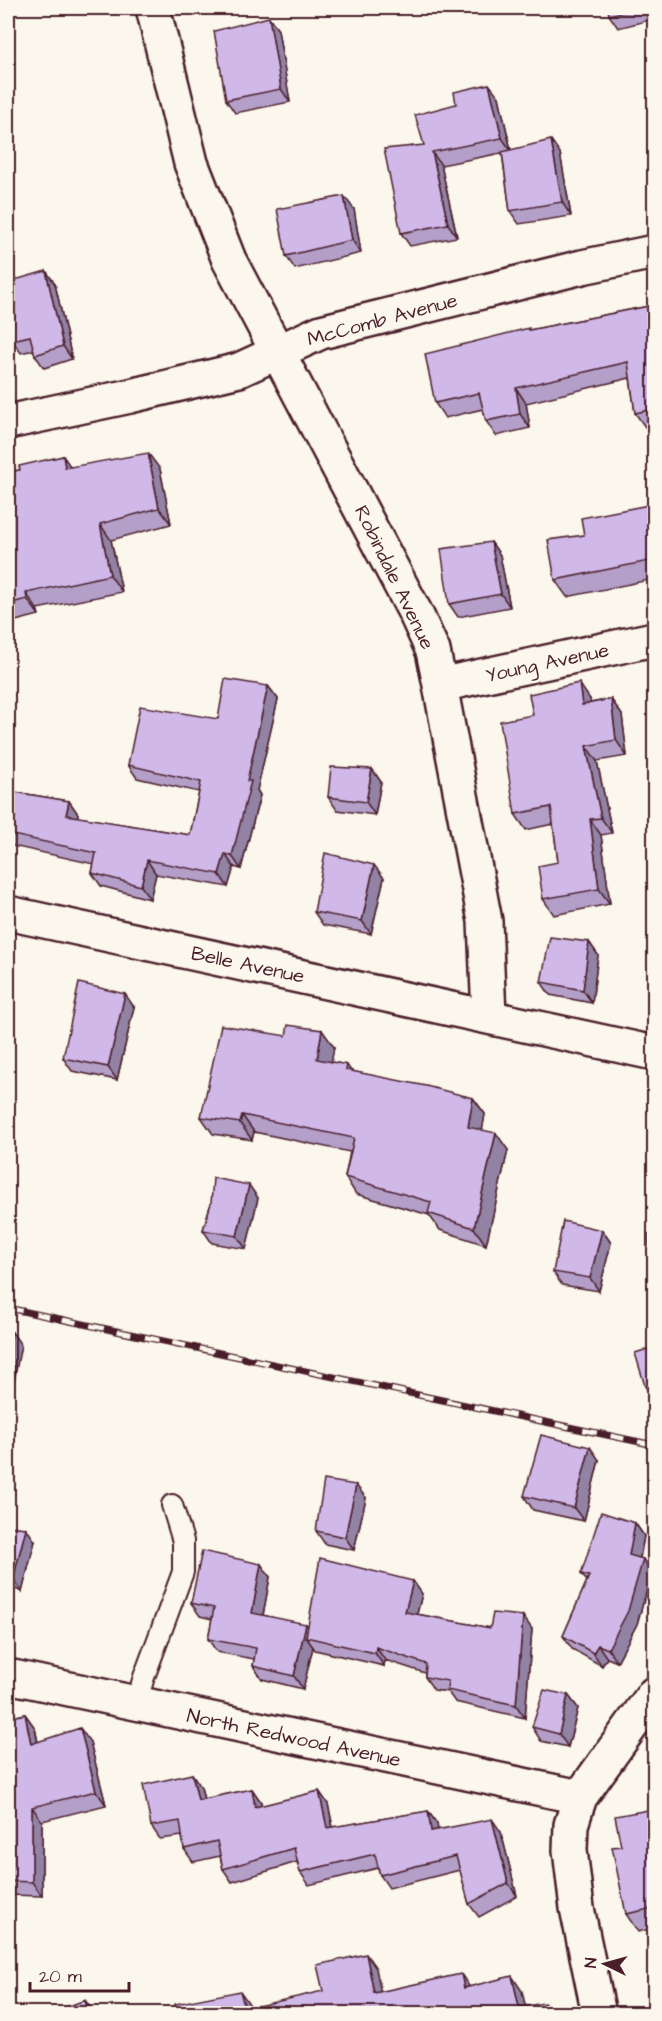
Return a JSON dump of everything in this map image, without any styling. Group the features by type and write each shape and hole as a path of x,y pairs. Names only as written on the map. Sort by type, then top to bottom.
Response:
{"street":[{"name":"Robindale Avenue","path":"153,8 191,163 229,260 416,614 433,651 485,921 489,1016"},
{"name":"McComb Avenue","path":"8,422 239,370 321,332 571,270 654,252"},
{"name":"Young Avenue","path":"440,684 654,639"},
{"name":"Belle Avenue","path":"8,913 489,1016"},
{"path":"489,1016 654,1053"},
{"name":"North Redwood Avenue","path":"8,1676 580,1797"},
{"path":"599,2013 577,1908 570,1850 571,1825 580,1797 654,1695"}],"lane":[{"path":"136,1703 183,1572 183,1541 172,1505"}],"building":[{"path":"608,8 640,8 609,15"},
{"path":"269,17 281,89 226,100 214,31"},
{"path":"489,84 502,138 432,152 448,224 401,233 384,149 424,145 415,115 456,104 454,92"},
{"path":"551,140 562,202 510,211 502,152"},
{"path":"344,196 352,240 286,256 277,209"},
{"path":"46,271 63,346 35,355 30,336 12,340 8,318 8,282"},
{"path":"654,305 654,409 635,413 628,362 516,388 520,414 486,421 479,393 435,403 425,354 529,328 529,330"},
{"path":"148,453 159,508 100,524 110,575 26,593 27,599 8,604 8,472 20,470 19,466 63,456 65,468"},
{"path":"654,462 654,495 651,463"},
{"path":"654,504 654,560 555,580 548,540 584,535 581,518"},
{"path":"491,542 501,594 449,604 441,549"},
{"path":"225,679 268,686 247,781 251,781 232,856 225,854 219,874 147,860 141,886 92,873 96,853 8,834 8,791 69,801 66,815 190,835 201,782 128,765 140,706 218,719"},
{"path":"579,683 582,705 611,699 616,740 586,746 601,818 590,819 599,889 543,899 538,866 558,862 551,807 515,814 500,721 533,715 529,694"},
{"path":"331,767 372,769 366,802 328,797"},
{"path":"325,853 374,865 362,921 314,912"},
{"path":"652,929 654,930 654,972 649,971"},
{"path":"550,937 589,942 583,990 541,982"},
{"path":"79,983 125,994 108,1067 63,1058"},
{"path":"221,1025 286,1036 288,1025 322,1030 317,1059 347,1065 346,1070 473,1098 468,1127 496,1133 474,1228 428,1213 431,1202 345,1177 354,1138 242,1115 240,1123 201,1117"},
{"path":"213,1178 249,1185 237,1236 203,1230 211,1203"},
{"path":"563,1221 602,1230 590,1278 553,1272"},
{"path":"654,1233 654,1313 648,1234"},
{"path":"8,1331 12,1332 8,1354"},
{"path":"654,1347 654,1385 645,1386 635,1353"},
{"path":"541,1435 590,1447 574,1508 524,1496"},
{"path":"324,1480 356,1485 345,1537 316,1531"},
{"path":"601,1512 635,1523 629,1555 643,1559 628,1611 608,1649 598,1645 593,1653 563,1636 589,1576 581,1574"},
{"path":"8,1526 26,1528 13,1579 8,1577"},
{"path":"202,1551 261,1564 252,1613 306,1624 294,1676 253,1666 256,1648 208,1639 214,1608 191,1603"},
{"path":"320,1558 413,1581 405,1612 490,1628 493,1613 523,1616 516,1705 447,1690 448,1681 425,1677 426,1664 376,1647 375,1653 306,1637"},
{"path":"544,1690 568,1695 559,1734 532,1727"},
{"path":"25,1714 31,1744 80,1728 96,1791 32,1807 32,1882 8,1881 8,1718"},
{"path":"192,1774 198,1800 252,1789 255,1807 319,1791 327,1828 428,1811 431,1831 492,1819 508,1883 469,1904 456,1856 380,1875 375,1854 300,1872 294,1848 223,1869 217,1841 184,1849 180,1821 151,1826 143,1785"},
{"path":"654,1809 654,1908 626,1914 612,1847 621,1846 615,1816"},
{"path":"366,1954 374,1993 461,1974 464,1988 512,1976 519,2007 544,2003 547,2013 177,2013 175,2004 240,1991 245,2009 323,1991 317,1965"},
{"path":"85,2000 88,2013 50,2013"}],"railway":[{"path":"8,1308 654,1445"}]}
